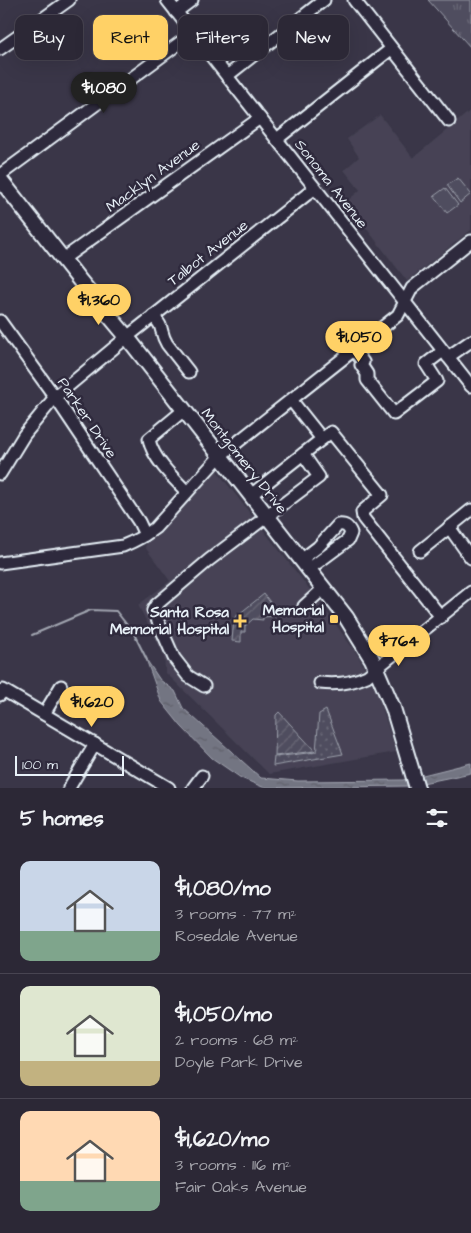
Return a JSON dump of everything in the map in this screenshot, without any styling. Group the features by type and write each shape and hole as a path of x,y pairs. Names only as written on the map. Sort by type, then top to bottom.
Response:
{"main road":[{"name":"Montgomery Drive","path":"0,179 324,588 361,640 393,708 417,788"}],"street":[{"path":"0,49 69,0"},
{"name":"Sonoma Avenue","path":"167,0 178,15"},
{"path":"176,12 192,0"},
{"path":"228,76 324,0"},
{"path":"354,0 449,122"},
{"path":"0,175 178,44"},
{"path":"277,139 391,49"},
{"name":"Sonoma Avenue","path":"215,60 471,386"},
{"name":"Macklyn Avenue","path":"64,259 260,118"},
{"name":"Talbot Avenue","path":"0,474 24,435 55,397 153,316 315,188"},
{"path":"0,563 123,546 145,535 155,528 220,456 398,316 412,288 471,241"},
{"path":"153,316 160,324 167,344 189,372"},
{"name":"Parker Drive","path":"0,321 55,397 139,522 145,535"},
{"path":"354,350 363,362 361,365 367,374 367,380 394,414 437,381 426,364 471,341"},
{"path":"291,400 322,439"},
{"path":"184,410 149,439 150,445 167,470 187,492"},
{"path":"251,496 331,432 382,495 362,512 363,518 441,617"},
{"path":"204,686 188,676 174,658 153,610 181,582 319,477 303,454"},
{"path":"420,551 448,527 471,517"},
{"path":"343,524 350,529 351,533 348,540 334,553 305,564 338,526 343,524"},
{"path":"448,527 471,558"},
{"path":"325,539 334,553"},
{"path":"304,606 324,588"},
{"path":"320,683 354,682 366,676 470,595"},
{"path":"44,714 61,686"},
{"path":"1,692 44,714 169,788"},
{"path":"69,788 95,744"},
{"path":"193,788 202,776"}],"shaded area":[{"path":"471,110 471,230 407,281 346,202 360,190 344,170 359,157 347,139 380,115 413,158"},
{"name":"Santa Rosa Memorial Hospital","path":"217,471 322,605 359,657 378,695 396,752 269,774 166,673 163,653 138,605 170,581 145,547 150,535 211,472"}],"green space":[{"path":"428,0 471,0 471,48"},
{"path":"458,178 471,194 460,203 447,185"},
{"path":"445,188 458,205 447,213 434,196"},
{"path":"264,594 280,616 263,617 263,620 253,619 245,626 245,632 241,632 241,642 232,641 234,618"},
{"path":"326,710 343,754 273,766 274,757 316,752 319,714"},
{"path":"279,712 315,751 275,756 276,715"}],"water":[{"path":"146,659 160,680 175,691 183,708 261,778 298,781 403,780 471,763 471,773 408,786 265,788 241,778 212,758 181,726 161,701"}],"waterway":[{"path":"32,635 91,610 116,611 134,634 147,660"}],"place":[{"name":"Memorial Hospital","path":"334,619"},
{"name":"Santa Rosa Memorial Hospital","path":"240,621"}]}
